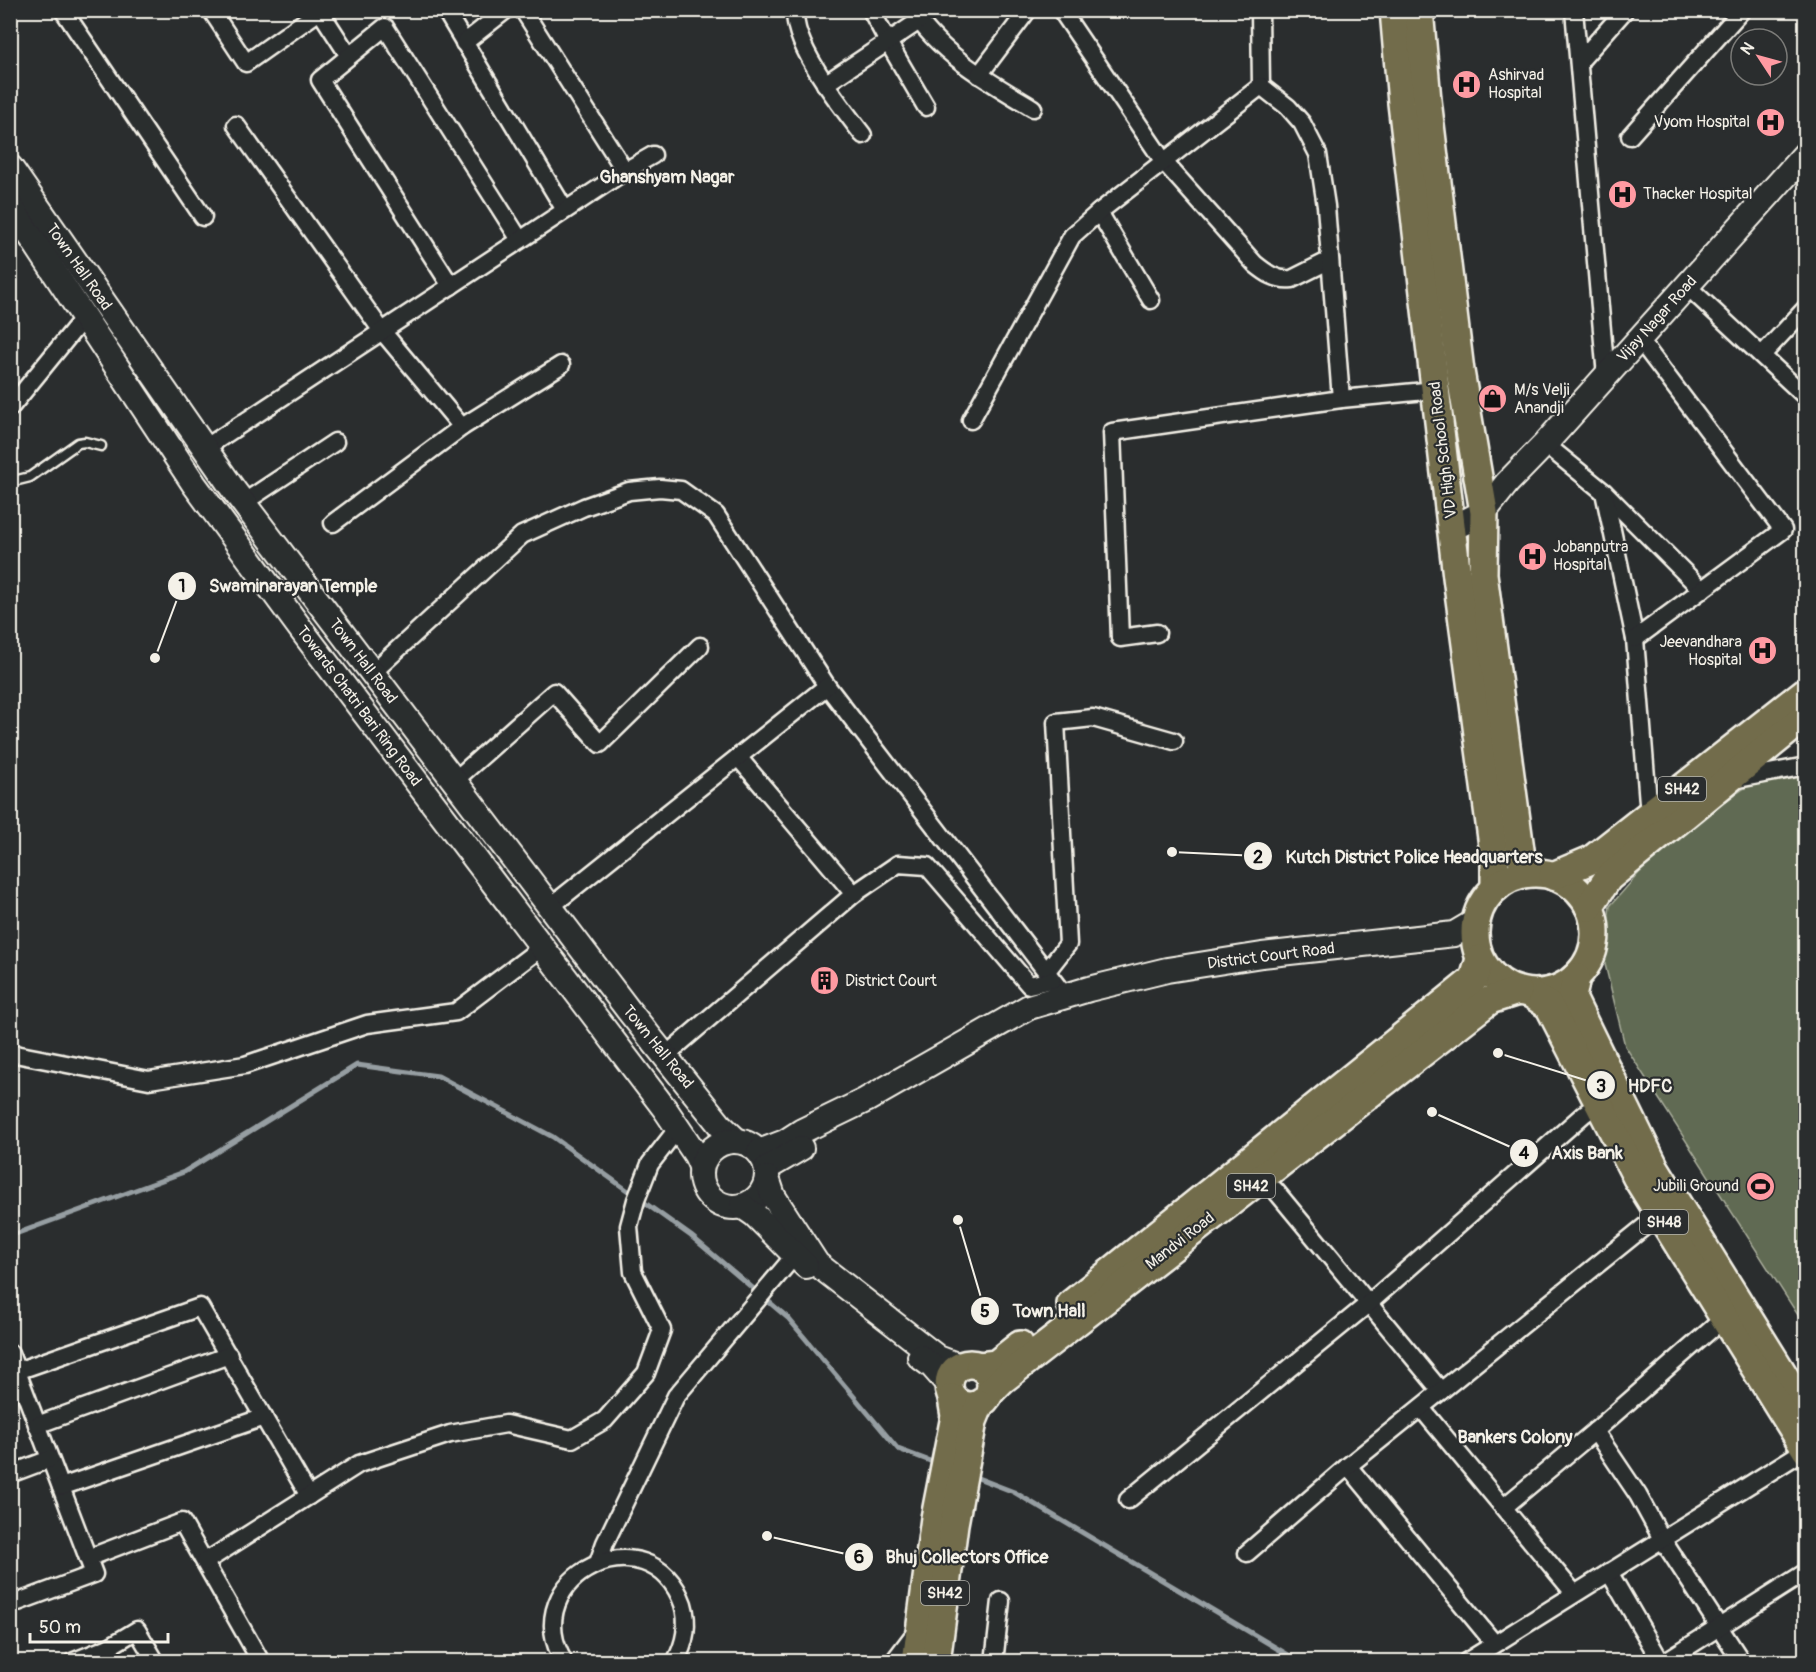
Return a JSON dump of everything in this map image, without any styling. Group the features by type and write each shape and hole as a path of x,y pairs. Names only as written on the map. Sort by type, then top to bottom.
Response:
{"main road":[{"name":"VD High School Road","path":"1394,10 1402,103 1459,589 1495,861 1495,888"},
{"name":"VD High School Road","path":"1419,10 1427,100 1460,371 1481,500 1483,574 1521,857 1541,875"},
{"name":"SH42","path":"1541,875 1591,860 1806,691"},
{"name":"SH42","path":"1589,907 1608,878 1806,716"},
{"path":"1541,875 1574,888 1589,907 1595,931 1590,956 1576,977 1555,990 1524,992 1495,979 1471,940 1483,903 1495,888 1517,876 1541,875"},
{"name":"Mandvi Road","path":"967,1394 996,1364 1474,979 1471,940"},
{"name":"SH48","path":"1576,977 1572,998 1608,1097"},
{"name":"Mandvi Road","path":"967,1394 1002,1380 1490,1000 1524,992"},
{"name":"SH48","path":"1524,992 1549,1006 1655,1168 1731,1312 1801,1453"},
{"name":"SH48","path":"1731,1312 1806,1411"},
{"name":"SH42","path":"916,1662 920,1627 944,1521 967,1394"},
{"name":"SH42","path":"936,1662 944,1521"}],"street":[{"path":"63,10 202,217"},
{"path":"211,10 246,63 321,11 349,56"},
{"path":"445,10 565,210"},
{"path":"464,43 506,10"},
{"path":"523,10 625,171"},
{"path":"796,10 795,22 799,34 825,84 863,135"},
{"path":"871,10 926,107"},
{"path":"979,75 1028,10"},
{"path":"1061,10 1164,162 1255,264 1266,273 1286,280 1330,260"},
{"path":"1260,10 1261,86"},
{"path":"1574,10 1606,376"},
{"path":"1579,62 1625,10"},
{"path":"1630,136 1742,10"},
{"path":"825,84 888,42 915,16 944,47 979,75 1034,108"},
{"path":"451,286 320,80 385,27 520,240"},
{"path":"971,420 1072,236 1099,212 1261,86"},
{"path":"1261,86 1288,107 1302,123 1318,154 1326,206 1341,399"},
{"path":"236,125 382,331 462,427"},
{"name":"Vijay Nagar Road","path":"1453,528 1481,500 1507,483 1545,444 1806,153"},
{"path":"205,448 565,210 653,155"},
{"name":"Town Hall Road","path":"10,167 243,504 665,1056 720,1125 736,1140"},
{"name":"Towards Chatri Bari Ring Road","path":"10,205 194,484 678,1128 701,1166"},
{"path":"1099,212 1151,300"},
{"path":"1687,286 1806,397"},
{"path":"1762,355 1806,308"},
{"path":"10,408 85,316"},
{"path":"1635,639 1783,530 1639,339"},
{"path":"333,523 462,427 561,365"},
{"path":"1157,633 1120,638 1112,432 1341,399 1436,390"},
{"path":"243,504 335,442"},
{"path":"1545,444 1604,492 1702,590"},
{"path":"372,673 522,535 584,507 629,491 660,488 681,490 716,515 827,686 1054,983"},
{"path":"1604,492 1635,639 1649,815"},
{"name":"Vijay Nagar Road","path":"1449,498 1481,500"},
{"path":"454,781 554,692 600,744 700,646"},
{"path":"550,907 827,686"},
{"path":"1054,983 1068,944 1056,722 1093,718 1174,741"},
{"path":"738,757 854,894"},
{"path":"1726,781 1806,766"},
{"path":"665,1056 854,894 898,864 927,866 1029,985 1054,983"},
{"name":"District Court Road","path":"764,1166 873,1112 1089,989 1167,970 1262,955 1471,940"},
{"path":"10,1053 149,1080 245,1065 367,1023 456,1012 542,947"},
{"name":"District Court Road","path":"764,1166 784,1142 866,1100 1029,1007 1054,983 1089,989"},
{"path":"1128,1500 1368,1304 1608,1097"},
{"path":"205,1562 359,1464 450,1434 506,1424 572,1439 605,1419 646,1373 662,1330 633,1272 629,1226 650,1164 678,1128"},
{"path":"736,1140 753,1146 764,1166 773,1196 817,1264 938,1358 967,1394 812,1273 755,1215 742,1206 722,1205 714,1201 702,1185 701,1166 705,1157 718,1144 736,1140"},
{"path":"742,1206 759,1196 764,1188 764,1166"},
{"path":"1275,1190 1441,1391"},
{"path":"1247,1553 1348,1466 1650,1223"},
{"path":"598,1563 605,1543 676,1396 795,1255"},
{"path":"17,1371 200,1307 309,1496"},
{"path":"1504,1507 1731,1312"},
{"path":"10,1353 17,1371 18,1397 37,1425 94,1574 10,1605"},
{"path":"37,1425 229,1355"},
{"path":"1421,1408 1574,1593"},
{"path":"61,1487 264,1417"},
{"path":"1595,1431 1638,1495 1662,1539 1742,1662"},
{"path":"1466,1662 1801,1453"},
{"path":"10,1474 50,1459"},
{"path":"1348,1466 1494,1643"},
{"path":"88,1558 182,1522 261,1662"},
{"path":"564,1662 554,1636 554,1623 560,1597 575,1576 598,1563 618,1559 638,1561 651,1566 671,1583 679,1595 686,1624 685,1639 675,1662"},
{"path":"1609,1572 1662,1662 1806,1572"},
{"path":"994,1662 1000,1601"},
{"path":"893,1662 920,1627"},
{"path":"72,1662 107,1648 138,1630 156,1662"}],"lane":[{"path":"10,482 30,477 78,442 101,446"}],"green space":[{"name":"Jubili Ground","path":"1805,770 1805,1326 1625,1046 1603,956 1610,906 1667,841 1752,783"}],"waterway":[{"path":"10,1236 184,1172 357,1065 438,1076 553,1137 691,1236 788,1318 898,1449 938,1464"},
{"path":"970,1475 1014,1492 1300,1662"}],"place":[{"name":"Ashirvad Hospital","path":"1467,84"},
{"name":"Vyom Hospital","path":"1771,122"},
{"name":"Thacker Hospital","path":"1622,194"},
{"name":"M/s Velji Anandji","path":"1493,399"},
{"name":"Jobanputra Hospital","path":"1532,556"},
{"name":"Jeevandhara Hospital","path":"1763,651"},
{"name":"Swaminarayan Temple","path":"155,658"},
{"name":"Kutch District Police Headquarters","path":"1172,852"},
{"name":"District Court","path":"824,981"},
{"name":"HDFC","path":"1498,1053"},
{"name":"Axis Bank","path":"1432,1112"},
{"name":"Jubili Ground","path":"1760,1186"},
{"name":"Town Hall","path":"958,1220"},
{"name":"Bhuj Collectors Office","path":"767,1536"}],"district":[{"name":"Ghanshyam Nagar","path":"667,177"},
{"name":"Bankers Colony","path":"1515,1437"}]}
